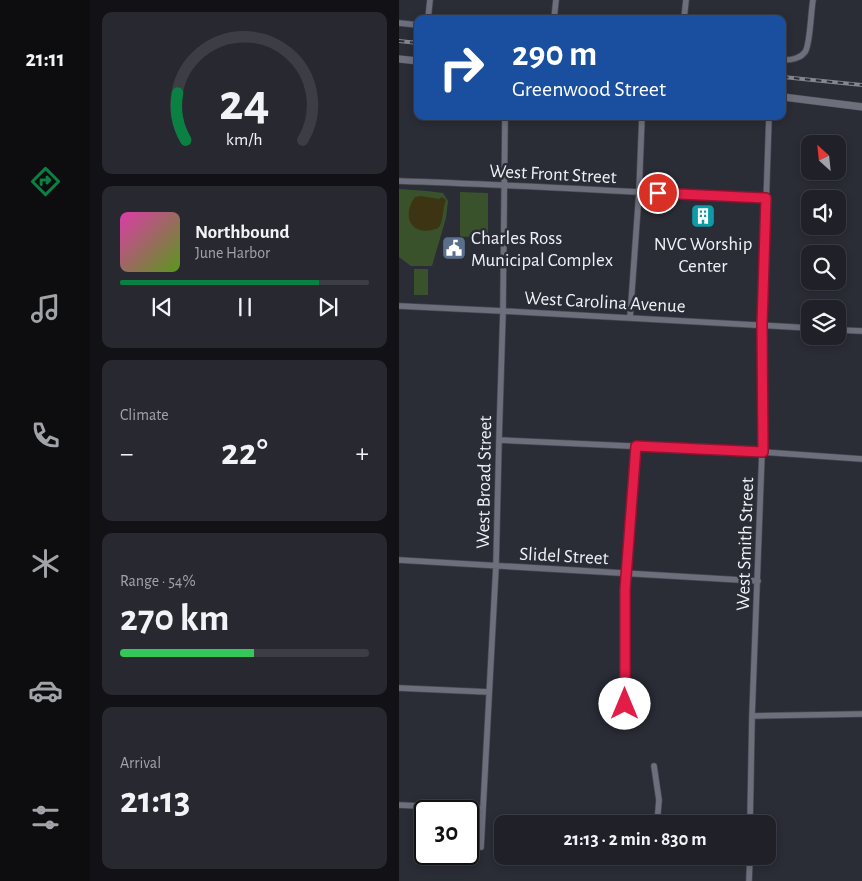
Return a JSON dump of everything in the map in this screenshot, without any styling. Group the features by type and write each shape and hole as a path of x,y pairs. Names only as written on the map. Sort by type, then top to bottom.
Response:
{"street":[{"path":"428,15 430,0"},
{"path":"554,15 556,0"},
{"path":"684,15 686,0"},
{"path":"786,60 800,57 807,51 813,0"},
{"path":"399,23 414,25"},
{"path":"399,59 414,60"},
{"path":"786,97 862,107"},
{"name":"West Broad Street","path":"481,847 496,566 503,311 505,120"},
{"path":"630,318 642,120"},
{"name":"West Smith Street","path":"750,815 752,716 763,452 762,325 769,120"},
{"name":"West Front Street","path":"399,181 505,184 766,198"},
{"name":"West Carolina Avenue","path":"399,306 801,327"},
{"path":"846,330 862,331"},
{"path":"499,440 763,452 862,459"},
{"path":"625,704 625,590 636,446"},
{"name":"Slidel Street","path":"399,560 758,580"},
{"path":"399,688 489,692"},
{"path":"752,716 862,714"},
{"path":"654,766 659,800 658,815"},
{"path":"399,804 483,809"},
{"path":"749,881 750,865"}],"green space":[{"path":"399,189 443,193 448,201 446,218 432,266 411,266 399,257"},
{"path":"460,192 488,193 488,236 460,237"},
{"path":"414,269 428,269 428,295 414,295"}],"sand":[{"path":"415,197 439,199 442,197 446,200 438,228 424,231 413,226 410,221 409,210 411,203"}],"railway":[{"path":"399,41 414,43"},
{"path":"786,77 863,85"}],"place":[{"name":"NVC Worship Center","path":"703,216"},
{"name":"Charles Ross Municipal Complex","path":"454,248"}],"route":[{"path":"625,704 625,590 636,446 763,452 762,325 766,198 658,193"}]}
